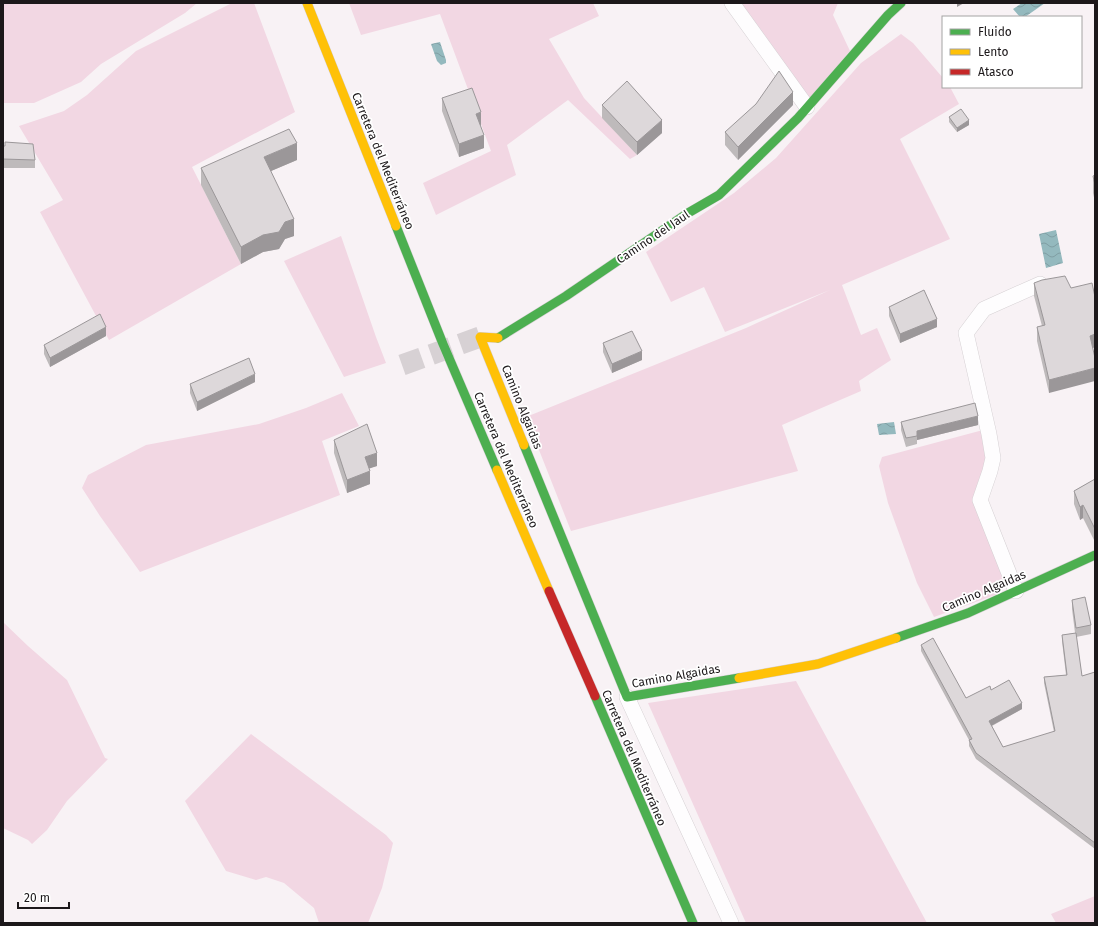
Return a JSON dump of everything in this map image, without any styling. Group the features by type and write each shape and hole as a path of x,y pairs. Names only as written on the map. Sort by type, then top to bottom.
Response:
{"main road":[{"name":"Carretera del Mediterráneo","path":"307,3 446,351 693,923"},
{"name":"Camino del Jaul","path":"480,337 498,338 566,296 688,213 719,195 807,108 888,15 901,3"},
{"name":"Camino Algaidas","path":"480,337 627,697 818,664 968,613 1095,555"}],"street":[{"path":"732,3 807,108"},
{"path":"1016,591 980,500 990,471 992,458 989,434 966,333 984,309 1040,284"},
{"path":"627,697 731,923"}],"shaded area":[{"path":"3,3 197,3 185,13 101,64 81,82 34,103 3,103"},
{"path":"232,3 254,3 295,112 192,167 241,264 109,340 40,212 63,200 19,126 64,111 87,95 136,51"},
{"path":"349,3 593,3 599,16 549,39 584,98 637,155 630,159 568,100 507,145 516,175 436,215 423,183 491,151 440,14 361,35"},
{"path":"738,3 838,3 833,15 850,51 808,100"},
{"path":"901,34 913,43 942,77 942,88 951,88 959,104 900,139 950,239 842,285 861,335 877,328 891,360 859,381 861,391 782,425 798,471 571,531 526,417 746,328 830,290 725,332 704,287 671,302 646,252 734,193 776,158 861,63"},
{"path":"341,236 386,363 344,377 284,261"},
{"path":"342,393 359,426 322,441 340,495 140,572 82,488 88,475 146,445 259,424 306,408"},
{"path":"983,430 987,457 986,466 977,487 975,500 1002,568 1004,584 998,594 934,617 917,583 888,503 879,466 882,457"},
{"path":"3,622 67,680 105,758 108,759 67,801 47,830 32,844 28,840 3,828"},
{"path":"796,681 927,923 746,923 648,703"},
{"path":"251,734 386,835 393,843 382,888 368,923 319,923 314,908 284,883 266,877 256,880 226,871 185,801"},
{"path":"1095,896 1095,923 1056,923 1051,914"}],"water":[{"path":"1022,3 1045,3 1026,16 1019,16 1013,9"},
{"path":"440,42 446,60 446,63 441,65 437,61 431,44"},
{"path":"1056,230 1063,263 1046,268 1039,234"},
{"path":"894,422 896,434 879,435 877,424"}],"building":[{"path":"779,71 793,92 738,147 725,132 756,104"},
{"path":"627,81 662,120 637,142 602,105"},
{"path":"472,88 481,112 476,114 484,135 459,144 442,98"},
{"path":"961,109 969,120 957,128 949,117"},
{"path":"289,129 297,143 264,157 294,219 285,222 279,232 263,235 241,247 201,168"},
{"path":"5,142 33,144 35,160 3,159 3,146 5,146"},
{"path":"1065,276 1071,288 1092,283 1095,297 1095,334 1090,336 1095,358 1095,368 1049,380 1037,327 1045,325 1034,283"},
{"path":"924,290 937,319 900,334 889,307"},
{"path":"100,314 106,327 50,358 44,345"},
{"path":"632,331 642,351 612,364 603,343"},
{"path":"249,358 255,374 197,402 190,384"},
{"path":"975,403 978,416 917,431 917,436 906,438 901,422"},
{"path":"367,424 377,453 365,457 370,471 347,480 334,440"},
{"path":"1095,479 1095,529 1083,505 1080,507 1074,491"},
{"path":"1085,597 1091,625 1076,628 1072,600"},
{"path":"1076,633 1082,676 1095,672 1095,843 976,753 969,740 972,739 921,645 933,638 966,698 990,686 991,690 1009,680 1022,703 989,721 1003,747 1055,731 1044,677 1067,675 1062,635"}],"tunnel":[{"path":"402,365 480,337"}],"traffic: fast":[{"path":"498,338 566,296 688,213 719,195 798,118 888,15 901,3"},
{"path":"396,226 443,344 497,470"},
{"path":"524,445 627,697 739,678"},
{"path":"896,638 968,613 1095,555"},
{"path":"595,696 693,923"}],"traffic: slow":[{"path":"307,3 396,226"},
{"path":"498,338 480,337 524,445"},
{"path":"497,470 549,591"},
{"path":"739,678 818,664 896,638"}],"traffic: jam":[{"path":"549,591 595,696"}]}
